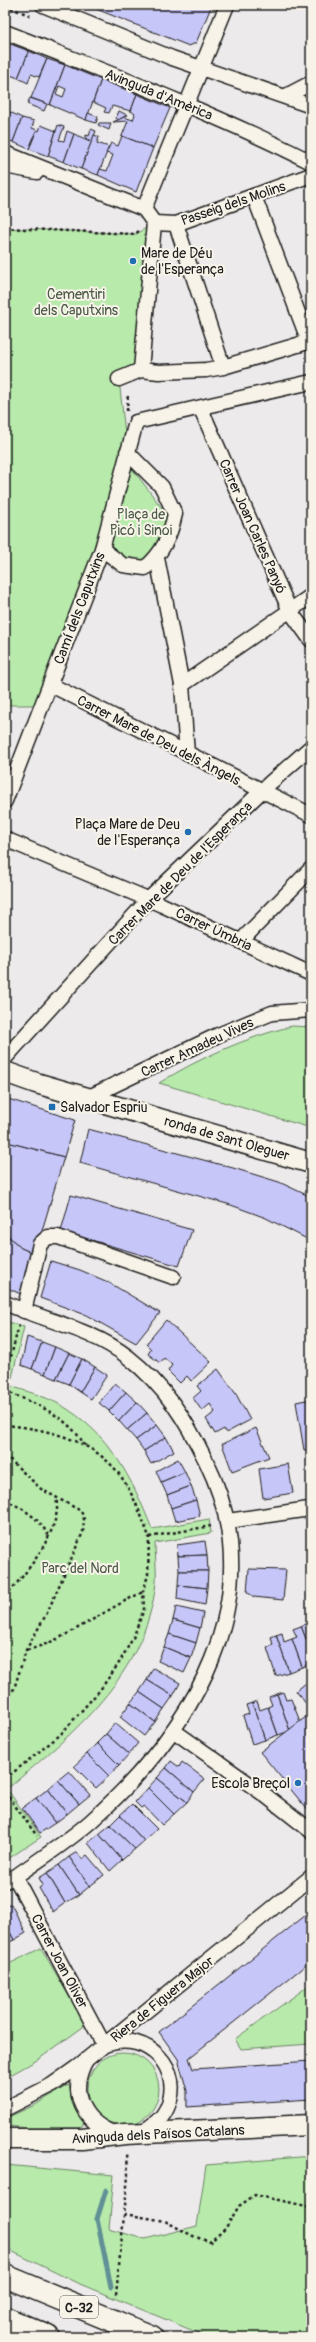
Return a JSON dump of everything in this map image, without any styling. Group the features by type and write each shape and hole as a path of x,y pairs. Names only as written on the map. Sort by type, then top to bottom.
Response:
{"highway":[{"name":"C-32","path":"5,2276 152,2337"},
{"path":"5,2318 49,2337"}],"street":[{"path":"43,5 200,67 311,106"},
{"path":"144,209 226,5"},
{"name":"Avinguda d'Amèrica","path":"5,32 186,104 311,162"},
{"path":"286,96 311,83"},
{"path":"5,153 144,209 154,223 141,370"},
{"path":"5,166 57,175"},
{"name":"Passeig dels Molins","path":"154,223 176,224 311,175"},
{"path":"119,378 141,370 159,372 206,370 223,367 310,342 254,196"},
{"path":"176,224 223,367"},
{"path":"136,422 201,409 311,382"},
{"name":"Carrer Joan Carles Panyó","path":"201,409 290,611 311,640"},
{"name":"Camí dels Caputxins","path":"5,800 51,685 102,549 136,422"},
{"path":"102,549 123,565 146,568 157,558 169,538 175,514 162,487 127,452"},
{"path":"157,558 182,685 187,754"},
{"path":"182,685 311,596"},
{"name":"Carrer Mare de Deu dels Àngels","path":"51,685 262,792 311,815"},
{"name":"Carrer Mare de Deu de l'Esperança","path":"5,1058 149,899 311,747"},
{"name":"Carrer Umbria","path":"5,839 149,899 311,974"},
{"path":"241,941 311,869"},
{"name":"Carrer Amadeu Vives","path":"87,1098 218,1034 272,1013 311,1010"},
{"name":"ronda de Sant Oleguer","path":"5,1072 87,1098 311,1163"},
{"path":"24,1312 40,1244 48,1237 58,1238 173,1276"},
{"path":"5,1303 24,1312 66,1324 98,1339 127,1356 151,1377 176,1406 194,1436 212,1474 228,1521 232,1555 225,1620 210,1664 189,1707 174,1731 136,1777 89,1823 10,1879"},
{"path":"228,1521 309,1509"},
{"path":"174,1731 265,1795 311,1831"},
{"name":"Riera de Figuera Major","path":"5,2109 52,2085 104,2045 311,1877"},
{"name":"Carrer Joan Oliver","path":"10,1879 104,2045"},
{"path":"88,2057 79,2079 79,2100 85,2112 94,2123 128,2134 153,2125 167,2109 171,2096 170,2073 159,2055 142,2044 117,2041 104,2045"},
{"name":"Avinguda dels Països Catalans","path":"5,2139 82,2139 128,2134 311,2125"}],"path":[{"path":"5,228 135,234 154,223"},
{"path":"133,391 126,393 127,416 136,422"},
{"path":"5,1380 19,1325"},
{"path":"5,1391 58,1416 78,1432 86,1447"},
{"path":"5,1425 53,1432 68,1436 86,1447 121,1477 141,1514 149,1537 148,1575 143,1592 144,1609 133,1638 119,1663 100,1690 60,1735 5,1780"},
{"path":"5,1455 30,1480 80,1511 84,1519 83,1532 47,1613 26,1650 14,1689 5,1697"},
{"path":"5,1596 28,1571 48,1535 59,1508 56,1497"},
{"path":"5,1500 32,1516 42,1524 48,1535"},
{"path":"149,1537 210,1526"},
{"path":"26,1650 43,1646 114,1605 143,1592"},
{"path":"5,1792 37,1836"},
{"path":"116,2295 128,2176 128,2134"},
{"path":"124,2214 165,2221 192,2236 210,2242 225,2229 239,2206 255,2195 311,2207"}],"green space":[{"name":"Cementiri dels Caputxins","path":"154,223 141,370 119,379 127,452 113,508 42,705 5,705 5,228 136,234"},
{"name":"Plaça de Picó i Sinoi","path":"131,467 168,516 166,528 146,560 129,560 109,544"},
{"path":"292,1026 311,1027 311,1128 159,1083 191,1065 240,1042"},
{"name":"Parc del Nord","path":"5,1321 24,1327 10,1386 41,1396 59,1404 77,1415 92,1428 105,1442 127,1474 152,1529 209,1519 211,1533 155,1543 156,1583 149,1616 138,1647 122,1674 81,1724 7,1789 41,1837 5,1861"},
{"path":"41,1948 84,2022 83,2027 39,2059 5,2078 5,1966"},
{"path":"311,1984 311,2044 241,2049 235,2039"},
{"path":"123,2053 137,2056 149,2063 156,2075 159,2089 156,2103 149,2115 137,2122 123,2125 109,2122 97,2115 90,2103 87,2089 90,2075 97,2063 109,2056"},
{"path":"68,2085 84,2122 82,2126 78,2128 28,2128 7,2126 6,2118 35,2105"},
{"path":"311,2156 311,2337 208,2337 75,2282 5,2248 5,2165 114,2175 109,2229 145,2239 197,2226 206,2165"}],"building":[{"path":"86,5 205,5 211,7 196,43 189,46"},
{"path":"5,42 29,51 18,78 5,73"},
{"path":"29,51 47,59 39,77 31,74 28,83 18,78"},
{"path":"47,59 65,65 50,105 31,98"},
{"path":"65,65 101,80 86,120 50,105","holes":["59,86 66,89 63,97 56,94"]},
{"path":"5,75 10,77 5,88"},
{"path":"101,80 137,94 131,111 112,106 109,113 104,112 106,108 93,102"},
{"path":"137,94 170,108 153,148 122,136 128,121 113,122 124,117 133,120 135,114 131,111"},
{"path":"30,98 47,104 44,111 27,104"},
{"path":"119,111 127,115 118,120 116,118"},
{"path":"10,112 22,118 13,142 5,139 5,117 8,118"},
{"path":"88,113 98,117 96,123 86,120"},
{"path":"22,118 34,121 32,128 37,130 29,149 13,142"},
{"path":"99,123 111,123 109,130 98,125"},
{"path":"41,125 56,131 48,156 29,149 37,130 39,131"},
{"path":"58,125 64,127 59,140 64,141 67,131 74,134 64,162 48,156"},
{"path":"91,129 96,131 81,169 64,162 74,134 90,141 86,135 89,136"},
{"path":"94,135 99,137 97,143 109,147 98,175 81,169"},
{"path":"122,136 153,148 136,192 98,175 100,169 107,171 113,155 106,153 111,143 118,146"},
{"path":"5,1098 75,1120 64,1157 7,1142 5,1144"},
{"path":"88,1129 279,1182 311,1197 311,1241 266,1218 231,1205 80,1163"},
{"path":"7,1142 64,1157 35,1254 21,1248 5,1233 5,1144"},
{"path":"71,1195 192,1230 179,1266 61,1231"},
{"path":"5,1233 21,1248 35,1254 23,1295 5,1287"},
{"path":"51,1261 80,1270 108,1282 160,1313 136,1343 86,1315 40,1298"},
{"path":"166,1320 211,1362 191,1381 187,1376 180,1383 168,1371 172,1365 164,1358 160,1363 148,1354 151,1349 146,1344"},
{"path":"27,1337 42,1342 32,1369 21,1365"},
{"path":"42,1342 55,1347 45,1374 32,1369"},
{"path":"55,1347 69,1353 56,1379 45,1374"},
{"path":"69,1353 82,1359 69,1384 56,1379"},
{"path":"82,1359 95,1367 80,1392 69,1384"},
{"path":"95,1367 107,1375 91,1399 80,1392"},
{"path":"218,1369 236,1394 250,1420 226,1433 224,1429 215,1434 206,1419 215,1412 210,1404 202,1411 193,1398 201,1391 197,1386"},
{"path":"115,1383 126,1392 109,1411 99,1403"},
{"path":"126,1392 137,1402 119,1421 109,1411"},
{"path":"311,1399 311,1449 304,1450 296,1402"},
{"path":"137,1402 147,1413 127,1430 119,1421"},
{"path":"147,1413 157,1425 136,1440 127,1430"},
{"path":"157,1425 166,1437 144,1451 136,1440"},
{"path":"256,1428 269,1457 232,1471 222,1444"},
{"path":"166,1437 174,1451 151,1464 144,1451"},
{"path":"178,1459 185,1472 161,1482 156,1471"},
{"path":"288,1464 293,1493 263,1498 259,1469"},
{"path":"185,1472 191,1486 167,1495 161,1482"},
{"path":"191,1486 196,1500 171,1508 167,1495"},
{"path":"196,1500 200,1516 175,1521 171,1508"},
{"path":"205,1541 207,1555 178,1556 177,1545"},
{"path":"207,1555 208,1571 179,1571 178,1556"},
{"path":"249,1569 286,1570 283,1600 254,1597 247,1592"},
{"path":"179,1571 208,1571 207,1588 178,1585"},
{"path":"178,1585 207,1588 205,1605 177,1599"},
{"path":"176,1607 203,1613 200,1628 173,1620"},
{"path":"173,1620 200,1628 196,1643 169,1634"},
{"path":"307,1623 311,1632 311,1652 301,1626"},
{"path":"301,1626 311,1652 311,1664 302,1667 292,1639 297,1637 293,1629"},
{"path":"282,1633 284,1642 292,1639 302,1667 289,1672 276,1635"},
{"path":"169,1634 196,1643 191,1658 164,1647"},
{"path":"276,1635 289,1672 276,1676 267,1648 273,1645 271,1637"},
{"path":"164,1647 191,1658 184,1673 158,1661"},
{"path":"153,1668 180,1683 173,1696 147,1680"},
{"path":"311,1679 311,1710 296,1691"},
{"path":"147,1680 173,1696 164,1709 139,1692"},
{"path":"139,1692 164,1709 155,1722 130,1703"},
{"path":"283,1692 286,1700 291,1699 302,1726 290,1731 277,1694"},
{"path":"277,1694 290,1731 278,1735 268,1707 272,1705 269,1697"},
{"path":"257,1701 260,1710 268,1707 278,1735 265,1740 252,1703"},
{"path":"130,1703 155,1722 144,1736 120,1717"},
{"path":"252,1703 265,1740 252,1744 243,1716 249,1714 246,1705"},
{"name":"Escola Breçol","path":"311,1713 311,1814 260,1752"},
{"path":"115,1723 138,1743 129,1754 106,1734"},
{"path":"106,1734 129,1754 119,1765 97,1743"},
{"path":"97,1743 119,1765 109,1776 87,1754"},
{"path":"87,1754 109,1776 96,1788 74,1766"},
{"path":"171,1761 179,1767 182,1762 205,1779 194,1792 166,1768"},
{"path":"166,1768 194,1792 187,1802 157,1778"},
{"path":"69,1771 90,1795 79,1804 58,1780"},
{"path":"157,1778 187,1802 174,1814 148,1788"},
{"path":"58,1780 79,1804 67,1814 48,1789"},
{"path":"148,1788 174,1814 162,1825 144,1806 141,1808 135,1802"},
{"path":"48,1789 67,1814 55,1823 36,1798"},
{"path":"36,1798 55,1823 40,1833 22,1808"},
{"path":"132,1804 157,1829 144,1841 120,1815"},
{"path":"120,1815 144,1841 135,1849 110,1825"},
{"path":"110,1825 135,1849 122,1860 99,1834"},
{"path":"99,1834 122,1860 110,1871 88,1843"},
{"path":"77,1852 82,1859 87,1855 104,1875 90,1886 69,1857"},
{"path":"69,1857 90,1886 79,1895 59,1865"},
{"path":"59,1865 79,1895 65,1903 47,1873"},
{"path":"47,1873 65,1903 53,1912 39,1888 43,1885 39,1878"},
{"path":"5,1904 6,1906 11,1904 26,1933 14,1940 5,1923"},
{"path":"311,1911 311,1961 189,2058 193,2069 311,2061 311,2099 187,2107 187,2091 178,2059 159,2032"},
{"path":"5,1923 14,1940 5,1944"}],"waterway":[{"name":"Riera de Figuera Major","path":"106,2190 97,2219 111,2287"}],"place":[{"name":"Mare de Déu de l'Esperança","path":"133,261"},
{"name":"Plaça Mare de Deu de l'Esperança","path":"188,832"},
{"name":"Salvador Espriu","path":"52,1107"},
{"name":"Escola Breçol","path":"298,1783"}]}
